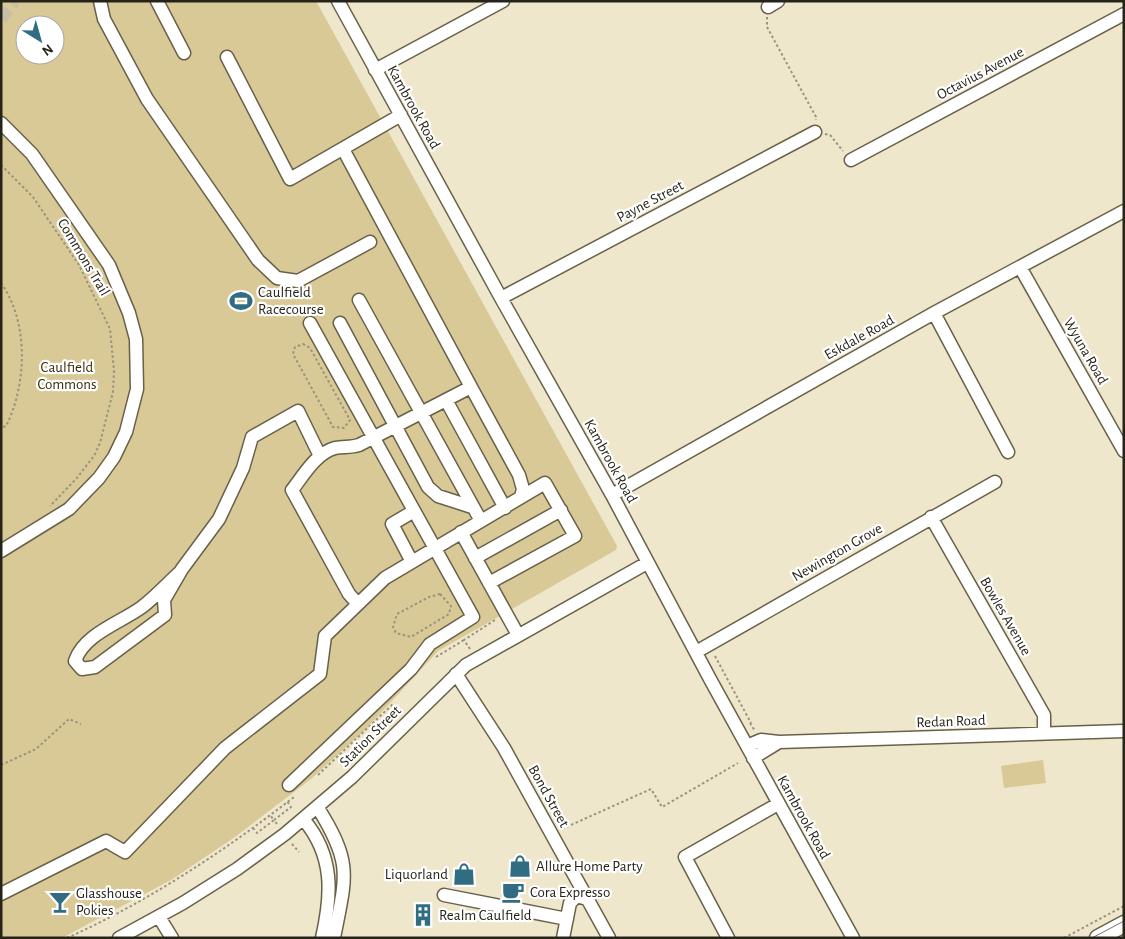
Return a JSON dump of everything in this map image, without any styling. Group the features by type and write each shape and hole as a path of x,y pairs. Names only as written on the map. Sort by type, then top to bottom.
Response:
{"main road":[{"path":"1098,938 1124,924"}],"street":[{"path":"100,1 104,19 146,99 258,260 277,278 298,281 370,242"},
{"path":"157,1 184,53"},
{"name":"Kambrook Road","path":"338,1 501,298 612,495 647,563 852,938"},
{"path":"375,70 503,1"},
{"name":"Octavius Avenue","path":"851,160 1124,14"},
{"path":"227,57 290,179 400,115"},
{"path":"1,123 32,154 108,265 126,306 136,339 137,389 126,432 114,457 99,478 69,509 1,551"},
{"name":"Payne Street","path":"501,298 815,132"},
{"path":"343,149 519,475 523,489 521,497"},
{"name":"Eskdale Road","path":"612,495 934,314 1124,211"},
{"name":"Wyuna Road","path":"1020,267 1124,451"},
{"path":"359,300 480,522"},
{"path":"934,314 1008,452"},
{"path":"293,790 411,669 430,644 473,617 310,323"},
{"path":"340,323 428,487 438,496 472,507"},
{"path":"358,604 349,594 292,490 320,456 333,449 351,448 471,387"},
{"path":"446,400 505,508"},
{"path":"179,573 142,606 94,637 78,651 75,661 82,669 95,667 165,615 164,600 179,573 219,519 243,468 252,437 298,411 320,456"},
{"name":"Newington Grove","path":"696,652 995,482"},
{"path":"1,894 106,842 125,852 225,748 320,674 325,636 385,578 545,483 575,536 489,583"},
{"path":"475,558 561,510"},
{"path":"412,562 392,524 414,511"},
{"name":"Bowles Avenue","path":"931,517 1044,715 1044,734"},
{"path":"461,532 518,635"},
{"name":"Station Street","path":"119,938 237,869 304,820 456,674 476,658 647,563"},
{"name":"Bond Street","path":"456,674 504,748 609,938"},
{"name":"Redan Road","path":"747,746 761,740 779,742 1124,731"},
{"name":"Redan Road","path":"753,758 779,742"},
{"path":"728,938 685,857 778,804"},
{"path":"318,808 338,843 344,864 343,889 334,938"},
{"path":"304,820 322,848 328,868 330,893 322,938"},
{"path":"444,894 567,918"},
{"path":"563,938 574,898 579,896 587,899"},
{"path":"159,916 172,938"}],"path":[{"path":"773,4 767,27 816,117 815,132 830,135 851,160"},
{"name":"Commons Trail","path":"1,165 33,197 79,265 110,329 114,371 113,392 100,444 94,456 76,479 47,508"},
{"path":"1,283 7,291 20,329 23,373 15,408 6,426 1,428"},
{"path":"297,345 310,348 350,420 344,428 333,427 293,354 297,345"},
{"path":"440,594 451,606 449,614 428,627 411,637 396,633 393,627 397,614 440,594"},
{"path":"433,660 506,614"},
{"path":"464,640 476,658"},
{"path":"709,645 751,723"},
{"path":"318,775 395,703"},
{"path":"1,765 36,749 69,719 81,724"},
{"path":"552,834 651,789 662,807 738,763"},
{"path":"67,938 152,895 208,860 270,815 293,790"},
{"path":"253,828 257,833 274,820 270,815"},
{"path":"1064,938 1124,906"}],"green space":[{"name":"Caulfield Racecourse","path":"1,1 316,1 617,546 616,550 438,651 366,729 311,779 235,837 171,880 62,938 1,938"},
{"path":"1043,760 1046,783 1004,788 1001,766"}],"tunnel":[{"path":"1,19 15,1"}],"tram line":[{"path":"1092,938 1124,921"}],"place":[{"name":"Caulfield Racecourse","path":"241,301"},
{"name":"Allure Home Party","path":"520,866"},
{"name":"Liquorland","path":"464,874"},
{"name":"Cora Expresso","path":"513,892"},
{"name":"Glasshouse Pokies","path":"60,902"},
{"name":"Realm Caulfield","path":"423,915"}],"park label":[{"name":"Caulfield Commons","path":"67,376"}]}
